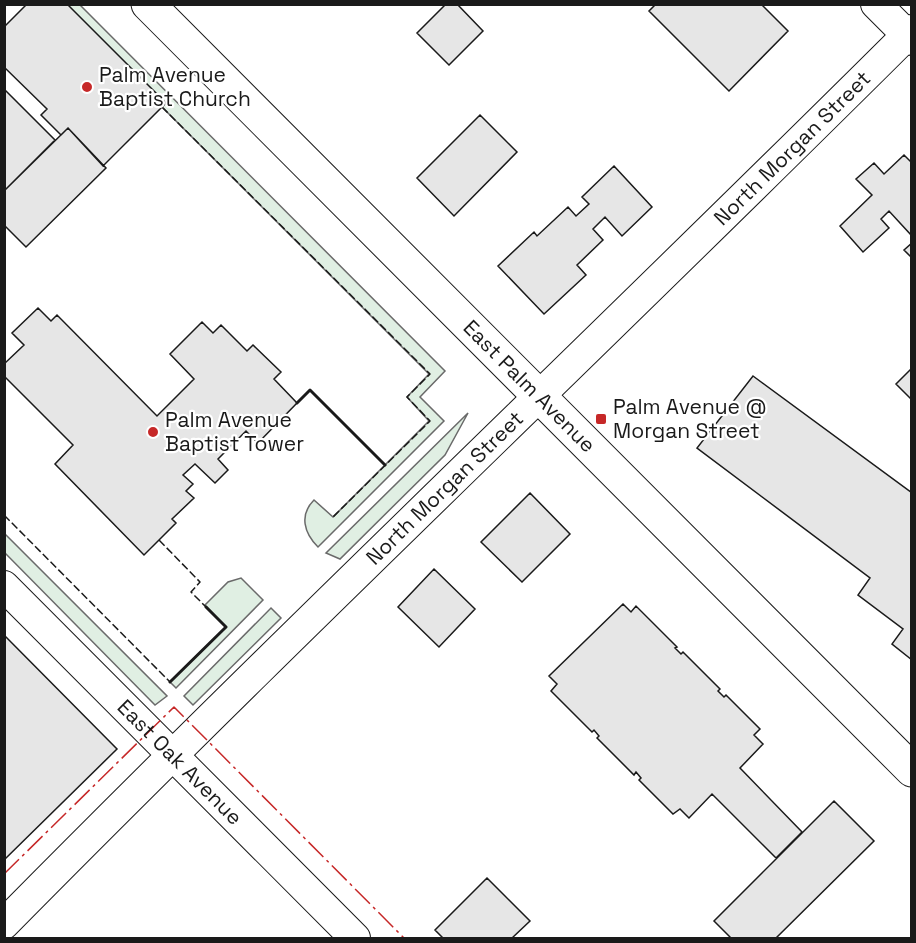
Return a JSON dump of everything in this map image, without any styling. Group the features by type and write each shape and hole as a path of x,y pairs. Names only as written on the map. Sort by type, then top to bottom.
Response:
{"street":[{"name":"East Palm Avenue","path":"148,4 912,770"},
{"path":"876,4 910,35"},
{"name":"North Morgan Street","path":"4,924 172,754 910,35"},
{"name":"East Oak Avenue","path":"4,586 355,939"}],"green space":[{"path":"67,5 80,5 445,371 420,397 444,421 318,547 309,536 305,524 309,506 314,500 333,517 429,421 407,397 429,374 162,107"},
{"path":"468,413 445,455 340,559 326,553"},
{"path":"5,534 167,696 155,705 5,553"},
{"path":"241,578 263,600 176,688 170,682 226,627 205,605 228,582"},
{"path":"271,608 281,618 193,705 184,696"}],"building":[{"name":"Palm Avenue Baptist Church","path":"27,4 67,4 166,103 103,166 68,128 61,135 41,115 47,109 4,67 4,27"},
{"path":"446,4 457,4 483,31 449,65 417,33"},
{"path":"656,4 761,4 788,31 729,91 649,11"},
{"path":"4,89 55,140 4,191"},
{"path":"480,115 517,152 454,216 417,178"},
{"path":"68,128 106,168 26,247 4,225 4,191"},
{"path":"904,155 912,163 912,236 889,211 881,219 889,228 863,252 840,226 872,195 856,179 874,163 884,174"},
{"path":"614,166 652,207 622,236 605,217 593,229 603,240 577,265 586,275 544,314 498,266 534,232 537,236 568,207 576,216 589,204 582,197"},
{"path":"912,243 912,258 904,250"},
{"name":"Palm Avenue Baptist Tower","path":"38,308 51,321 57,315 157,416 194,379 170,354 202,322 213,333 221,325 247,351 253,345 281,372 274,379 297,403 258,443 246,431 218,459 228,470 215,483 195,464 183,475 193,484 186,491 194,498 172,519 176,523 144,555 55,464 73,445 4,376 4,364 24,345 12,333"},
{"path":"912,368 912,400 896,384"},
{"path":"753,376 912,493 912,660 892,644 903,629 858,595 870,578 697,448"},
{"path":"530,493 570,534 522,582 481,542"},
{"path":"434,569 475,609 439,647 398,607"},
{"path":"623,604 631,612 636,606 677,647 675,648 681,654 683,652 720,689 718,691 724,697 726,695 760,729 754,735 763,744 740,768 802,832 776,858 712,794 689,818 680,809 673,814 639,780 641,778 636,772 634,775 597,738 599,736 594,730 592,732 551,691 557,684 549,676"},
{"path":"4,635 117,749 4,860"},
{"path":"834,801 874,841 776,938 731,938 714,921"},
{"path":"487,878 530,921 512,938 443,938 435,930"}],"fence":[{"path":"162,107 430,374 407,397 430,421 332,518"},
{"path":"4,515 170,682"},
{"path":"159,540 200,582 191,592 206,607"}],"wall":[{"path":"297,403 310,390 385,465"},
{"path":"170,682 226,627 206,607"}],"power":[{"path":"4,874 174,707 404,938"}],"place":[{"name":"Palm Avenue Baptist Church","path":"87,87"},
{"name":"Palm Avenue @ Morgan Street","path":"601,419"},
{"name":"Palm Avenue Baptist Tower","path":"153,432"}]}
